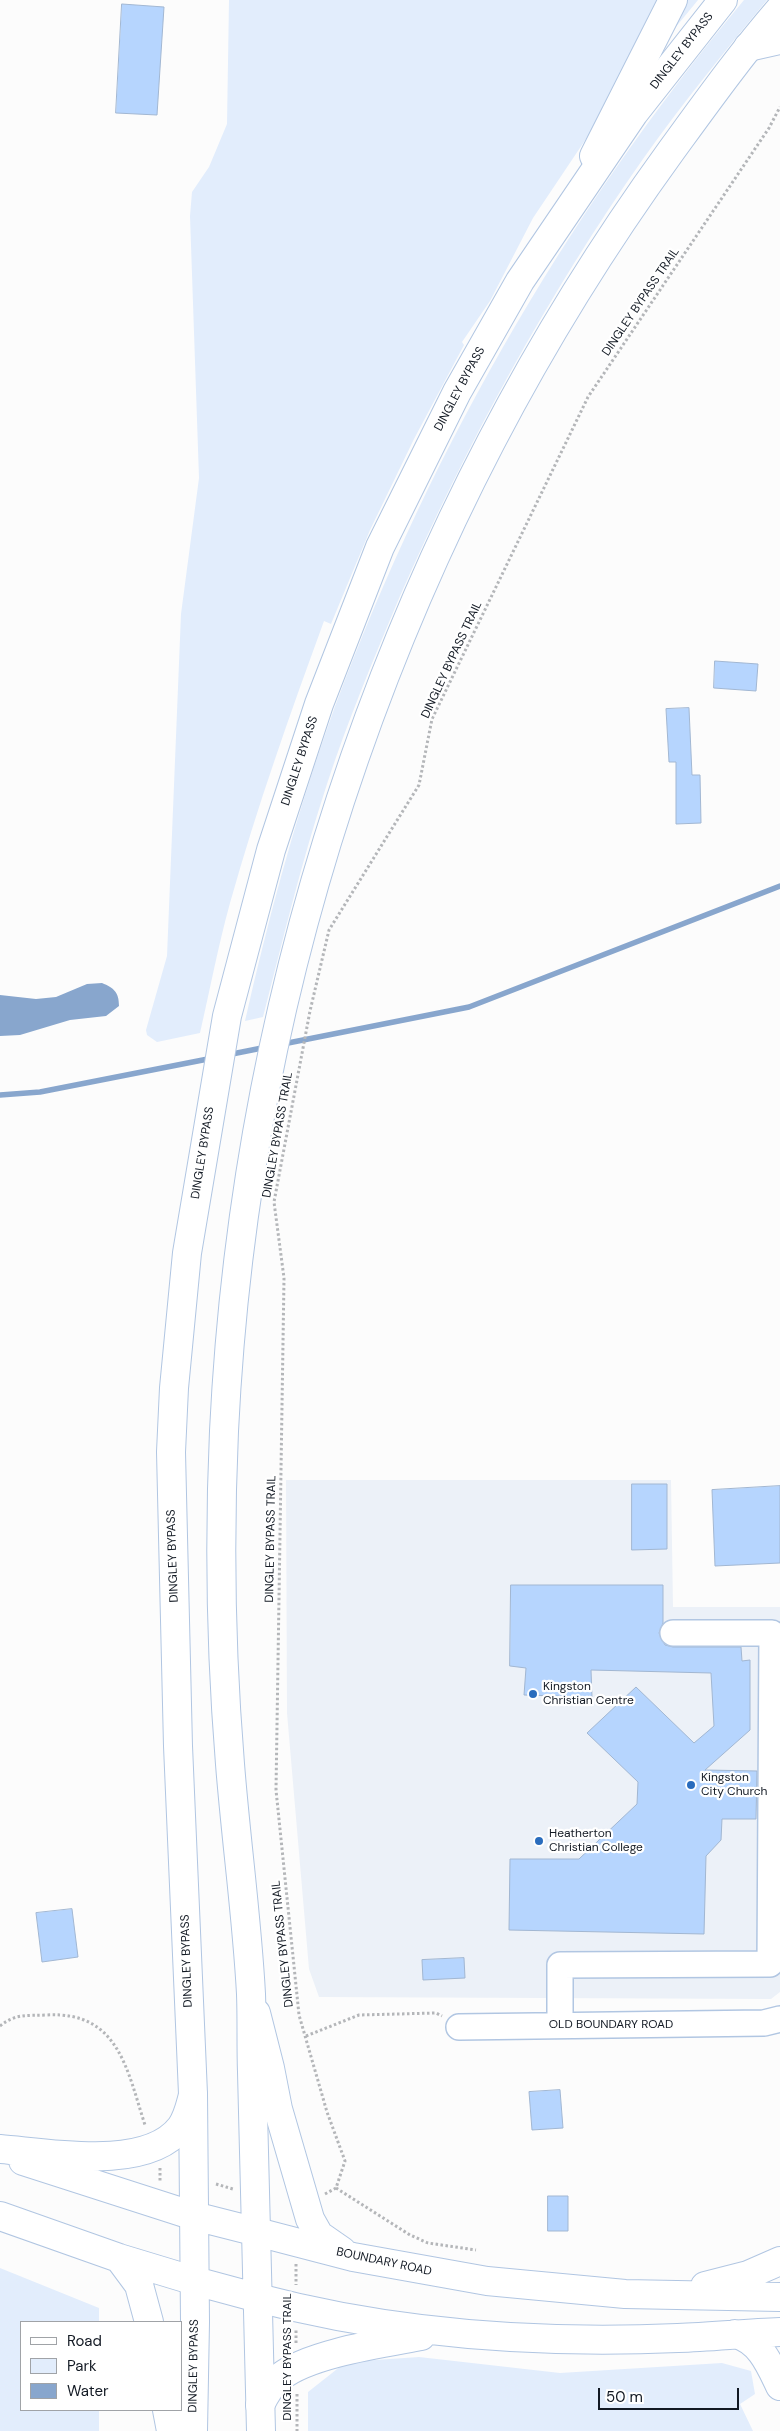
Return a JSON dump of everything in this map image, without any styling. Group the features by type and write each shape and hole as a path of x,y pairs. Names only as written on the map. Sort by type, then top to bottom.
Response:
{"main road":[{"path":"556,228 674,0"},
{"name":"DINGLEY BYPASS","path":"193,2431 193,2094 178,1736 171,1452 174,1388 187,1253 214,1083 227,1016 271,850 319,704 380,547 456,392 520,282 634,113 723,0"},
{"path":"260,2418 251,1997 229,1756 221,1569 224,1433 232,1306 243,1216 266,1083 308,908 356,748 405,623 467,489 503,418 566,308 637,198 748,47 780,9"},
{"path":"748,47 780,40"},
{"path":"251,1997 270,2068 278,2109 310,2219 319,2235 353,2257"},
{"path":"0,2149 101,2157 153,2146 169,2138 179,2129 187,2116 193,2094"},
{"name":"BOUNDARY ROAD","path":"0,2154 194,2216 353,2257 442,2274 532,2287 664,2295 780,2297"},
{"path":"0,2216 119,2258 194,2281 296,2308 442,2332 514,2337 592,2339 678,2338 780,2332"},
{"path":"119,2258 139,2285 149,2321"},
{"path":"664,2295 748,2275 780,2261"},
{"path":"260,2418 277,2380 296,2368 348,2350 442,2332"},
{"path":"735,2334 756,2346 766,2359 780,2386"},
{"path":"167,2411 171,2431"}],"street":[{"path":"560,2025 560,1965 770,1964 776,1674 772,1633 673,1633"},
{"name":"OLD BOUNDARY ROAD","path":"459,2027 775,2024"}],"path":[{"name":"DINGLEY BYPASS TRAIL","path":"336,2188 345,2161 328,2112 299,2014 276,1790 284,1278 274,1202 310,1011 329,930 419,785 432,719 588,397 769,128 780,107"},
{"path":"306,2036 359,2015 436,2013 459,2027"},
{"path":"0,2026 11,2017 64,2014 82,2018 100,2029 120,2052 153,2146"},
{"path":"160,2187 160,2164 194,2177 256,2196"},
{"path":"306,2202 336,2188 410,2235 428,2243 476,2250"},
{"name":"DINGLEY BYPASS TRAIL","path":"296,2242 297,2431"}],"shaded area":[{"name":"Heatherton Christian College","path":"286,1480 671,1480 673,1607 780,1607 780,1992 771,1999 319,1997 309,1969 287,1713"}],"green space":[{"path":"229,0 666,0 598,121 533,218 490,301 462,342 464,345 414,439 370,530 331,624 324,621 274,761 240,867 222,935 200,1033 157,1042 147,1035 146,1030 167,956 181,614 199,478 190,216 192,192 209,167 227,124"},
{"path":"684,0 698,0 675,28 671,26"},
{"path":"744,0 767,0 673,118 608,211 542,317 453,482 400,596 335,760 301,871 263,1017 245,1021 281,875 326,732 364,633 406,536 452,441 503,348 557,257 616,169 678,83"},
{"path":"0,2268 99,2308 99,2321 20,2321 20,2411 99,2411 99,2431 0,2431"},
{"path":"419,2357 560,2373 722,2363 751,2371 755,2394 740,2404 753,2431 308,2431 308,2392 346,2362"}],"water":[{"path":"102,983 115,991 119,1001 119,1006 106,1016 70,1020 20,1035 0,1036 0,995 36,999 56,997 87,984"}],"building":[{"path":"122,4 164,7 157,115 116,113"},
{"path":"715,661 758,664 756,691 714,688"},
{"path":"689,708 692,775 700,775 701,823 676,824 676,762 669,762 666,709"},
{"path":"632,1484 667,1484 667,1549 632,1550"},
{"path":"780,1486 780,1563 715,1566 712,1490"},
{"path":"511,1585 663,1585 663,1623 659,1633 665,1645 673,1647 741,1647 742,1661 750,1660 750,1730 705,1770 757,1771 756,1819 722,1819 721,1840 706,1856 704,1934 509,1930 510,1859 579,1859 637,1804 638,1782 587,1733 636,1687 694,1743 714,1726 711,1673 591,1670 592,1697 524,1695 526,1668 510,1666"},
{"path":"72,1909 78,1957 42,1962 36,1913"},
{"path":"464,1958 465,1978 423,1980 422,1960"},
{"path":"560,2090 563,2128 532,2130 529,2092"},
{"path":"548,2196 568,2196 568,2231 548,2231"}],"waterway":[{"path":"283,1044 469,1007 780,886"},
{"path":"227,1055 267,1047"},
{"path":"0,1095 40,1092 213,1058"}],"place":[{"name":"Kingston Christian Centre","path":"533,1694"},
{"name":"Kingston City Church","path":"691,1785"},
{"name":"Heatherton Christian College","path":"539,1841"}]}
